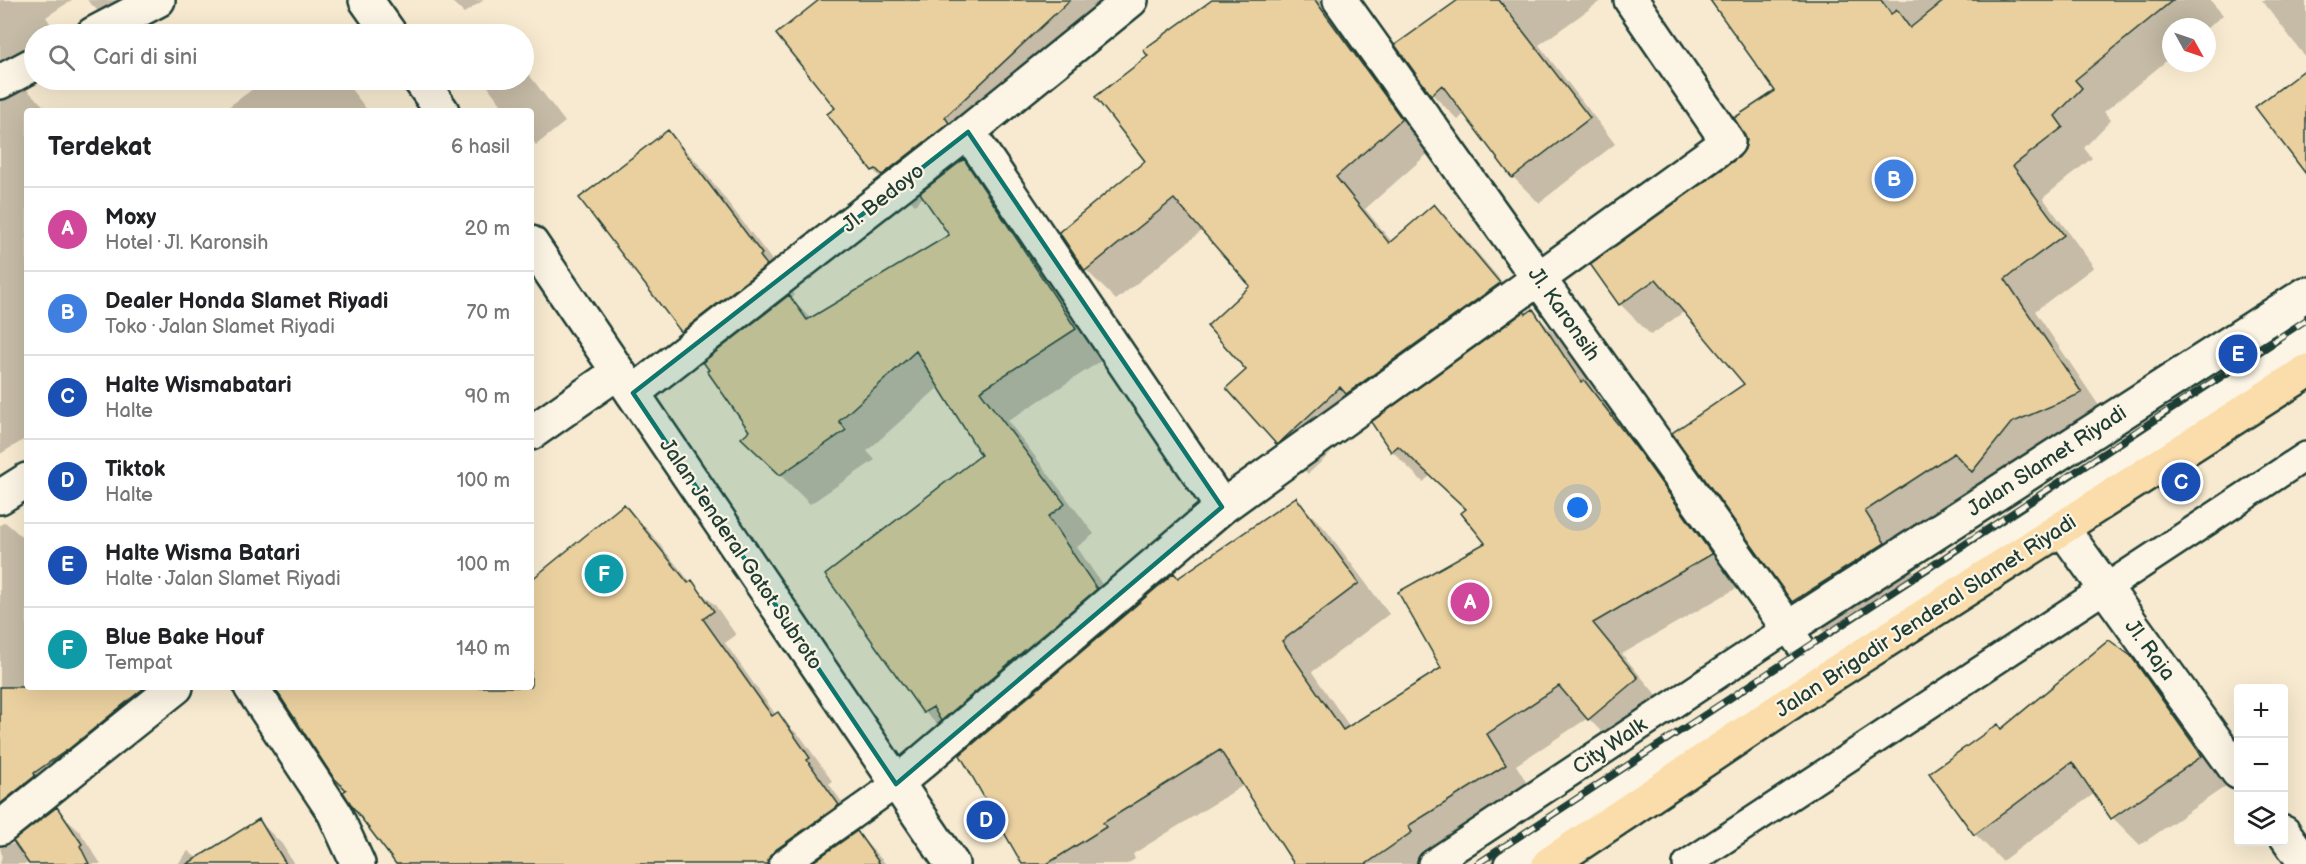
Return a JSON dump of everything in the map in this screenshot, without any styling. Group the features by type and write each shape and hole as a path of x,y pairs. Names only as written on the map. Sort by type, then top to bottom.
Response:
{"main road":[{"name":"Jalan Brigadir Jenderal Slamet Riyadi","path":"1549,864 1819,672 2062,528 2305,353"}],"street":[{"path":"112,24 158,0"},
{"path":"366,0 383,24"},
{"name":"Jl. Bedoyo","path":"534,431 625,383 968,132 1131,0"},
{"name":"Jl. Karonsih","path":"1340,0 1788,628"},
{"path":"896,784 1222,507 1728,142 1631,0"},
{"path":"0,82 24,69"},
{"path":"427,90 440,108"},
{"path":"968,132 1222,507"},
{"name":"Jalan Jenderal Gatot Subroto","path":"534,247 952,864"},
{"path":"2294,302 2305,353"},
{"name":"Jalan Slamet Riyadi","path":"1788,628 2294,302"},
{"path":"0,497 24,482"},
{"name":"Jl. Raja","path":"2062,528 2234,766"},
{"path":"0,828 172,690"},
{"path":"253,690 334,812 358,864"},
{"path":"2288,840 2306,864"}],"lane":[{"path":"1508,864 1819,672 2305,353"},
{"path":"1687,864 2306,456"},
{"path":"1788,628 1819,672"},
{"name":"City Walk","path":"1432,864 1788,628"},
{"path":"783,864 896,784"}],"highlighted area":[{"path":"968,132 1222,507 896,784 633,393"}],"building":[{"path":"819,0 1070,0 945,117 949,123 882,175 876,169 872,171 827,114 835,108 776,34"},
{"path":"1212,0 1315,0 1402,119 1336,177 1389,243 1434,204 1500,283 1346,394 1340,387 1277,445 1226,388 1246,370 1207,326 1250,286 1174,199 1085,271 1059,232 1145,161 1095,97 1148,56 1143,50"},
{"path":"1458,0 1499,0 1590,118 1512,178 1442,85 1431,95 1395,45"},
{"path":"1710,0 1881,0 1891,14 1897,10 1910,28 1945,0 2173,0 2075,80 2082,88 2055,116 2063,127 2013,166 2064,235 2005,279 2082,393 2011,423 1972,472 1954,453 1865,511 1885,543 1792,602 1672,433 1744,384 1656,279 1619,305 1590,264 1739,157 1745,149 1747,140 1734,118 1775,91"},
{"path":"2306,69 2306,174 2255,107"},
{"path":"668,130 762,254 760,256 767,265 681,332 579,198"},
{"path":"964,159 1076,329 980,391 1065,504 1048,517 1097,589 941,721 933,707 923,713 825,575 981,455 916,351 839,421 846,430 780,475 741,438 749,431 703,362 789,295 807,320 949,235 920,193"},
{"path":"1533,309 1581,382 1584,380 1637,449 1712,554 1593,623 1638,678 1588,720 1559,686 1487,734 1506,765 1408,826 1412,832 1366,864 1294,864 1220,750 1103,823 1106,827 1047,864 1022,864 960,755 1174,573 1178,578 1296,497 1359,583 1282,641 1343,730 1441,668 1398,592 1485,543 1461,513 1466,509 1398,446 1391,452 1371,422 1524,312 1526,314"},
{"path":"624,504 688,583 692,580 714,611 703,619 772,716 778,712 810,758 807,760 839,805 774,851 767,864 396,864 352,806 343,792 346,790 333,777 276,690 534,690 534,578"},
{"path":"2109,640 2131,656 2202,756 2111,819 2072,762 1974,835 1929,773 1998,724 2001,729"},
{"path":"0,687 24,687 24,690 141,690 70,748 34,773 35,776 0,804"},
{"path":"57,807 82,844 80,846 89,864 29,864 13,841"},
{"path":"259,819 286,864 187,864"},
{"path":"857,831 880,864 810,864"}],"railway":[{"path":"1477,864 2306,320"}],"place":[{"name":"Dealer Honda Slamet Riyadi","path":"1894,179"},
{"name":"Halte Wisma Batari","path":"2238,354"},
{"name":"Halte Wismabatari","path":"2181,482"},
{"name":"Blue Bake Houf","path":"604,574"},
{"name":"Moxy","path":"1470,602"},
{"name":"Tiktok","path":"986,820"}]}
